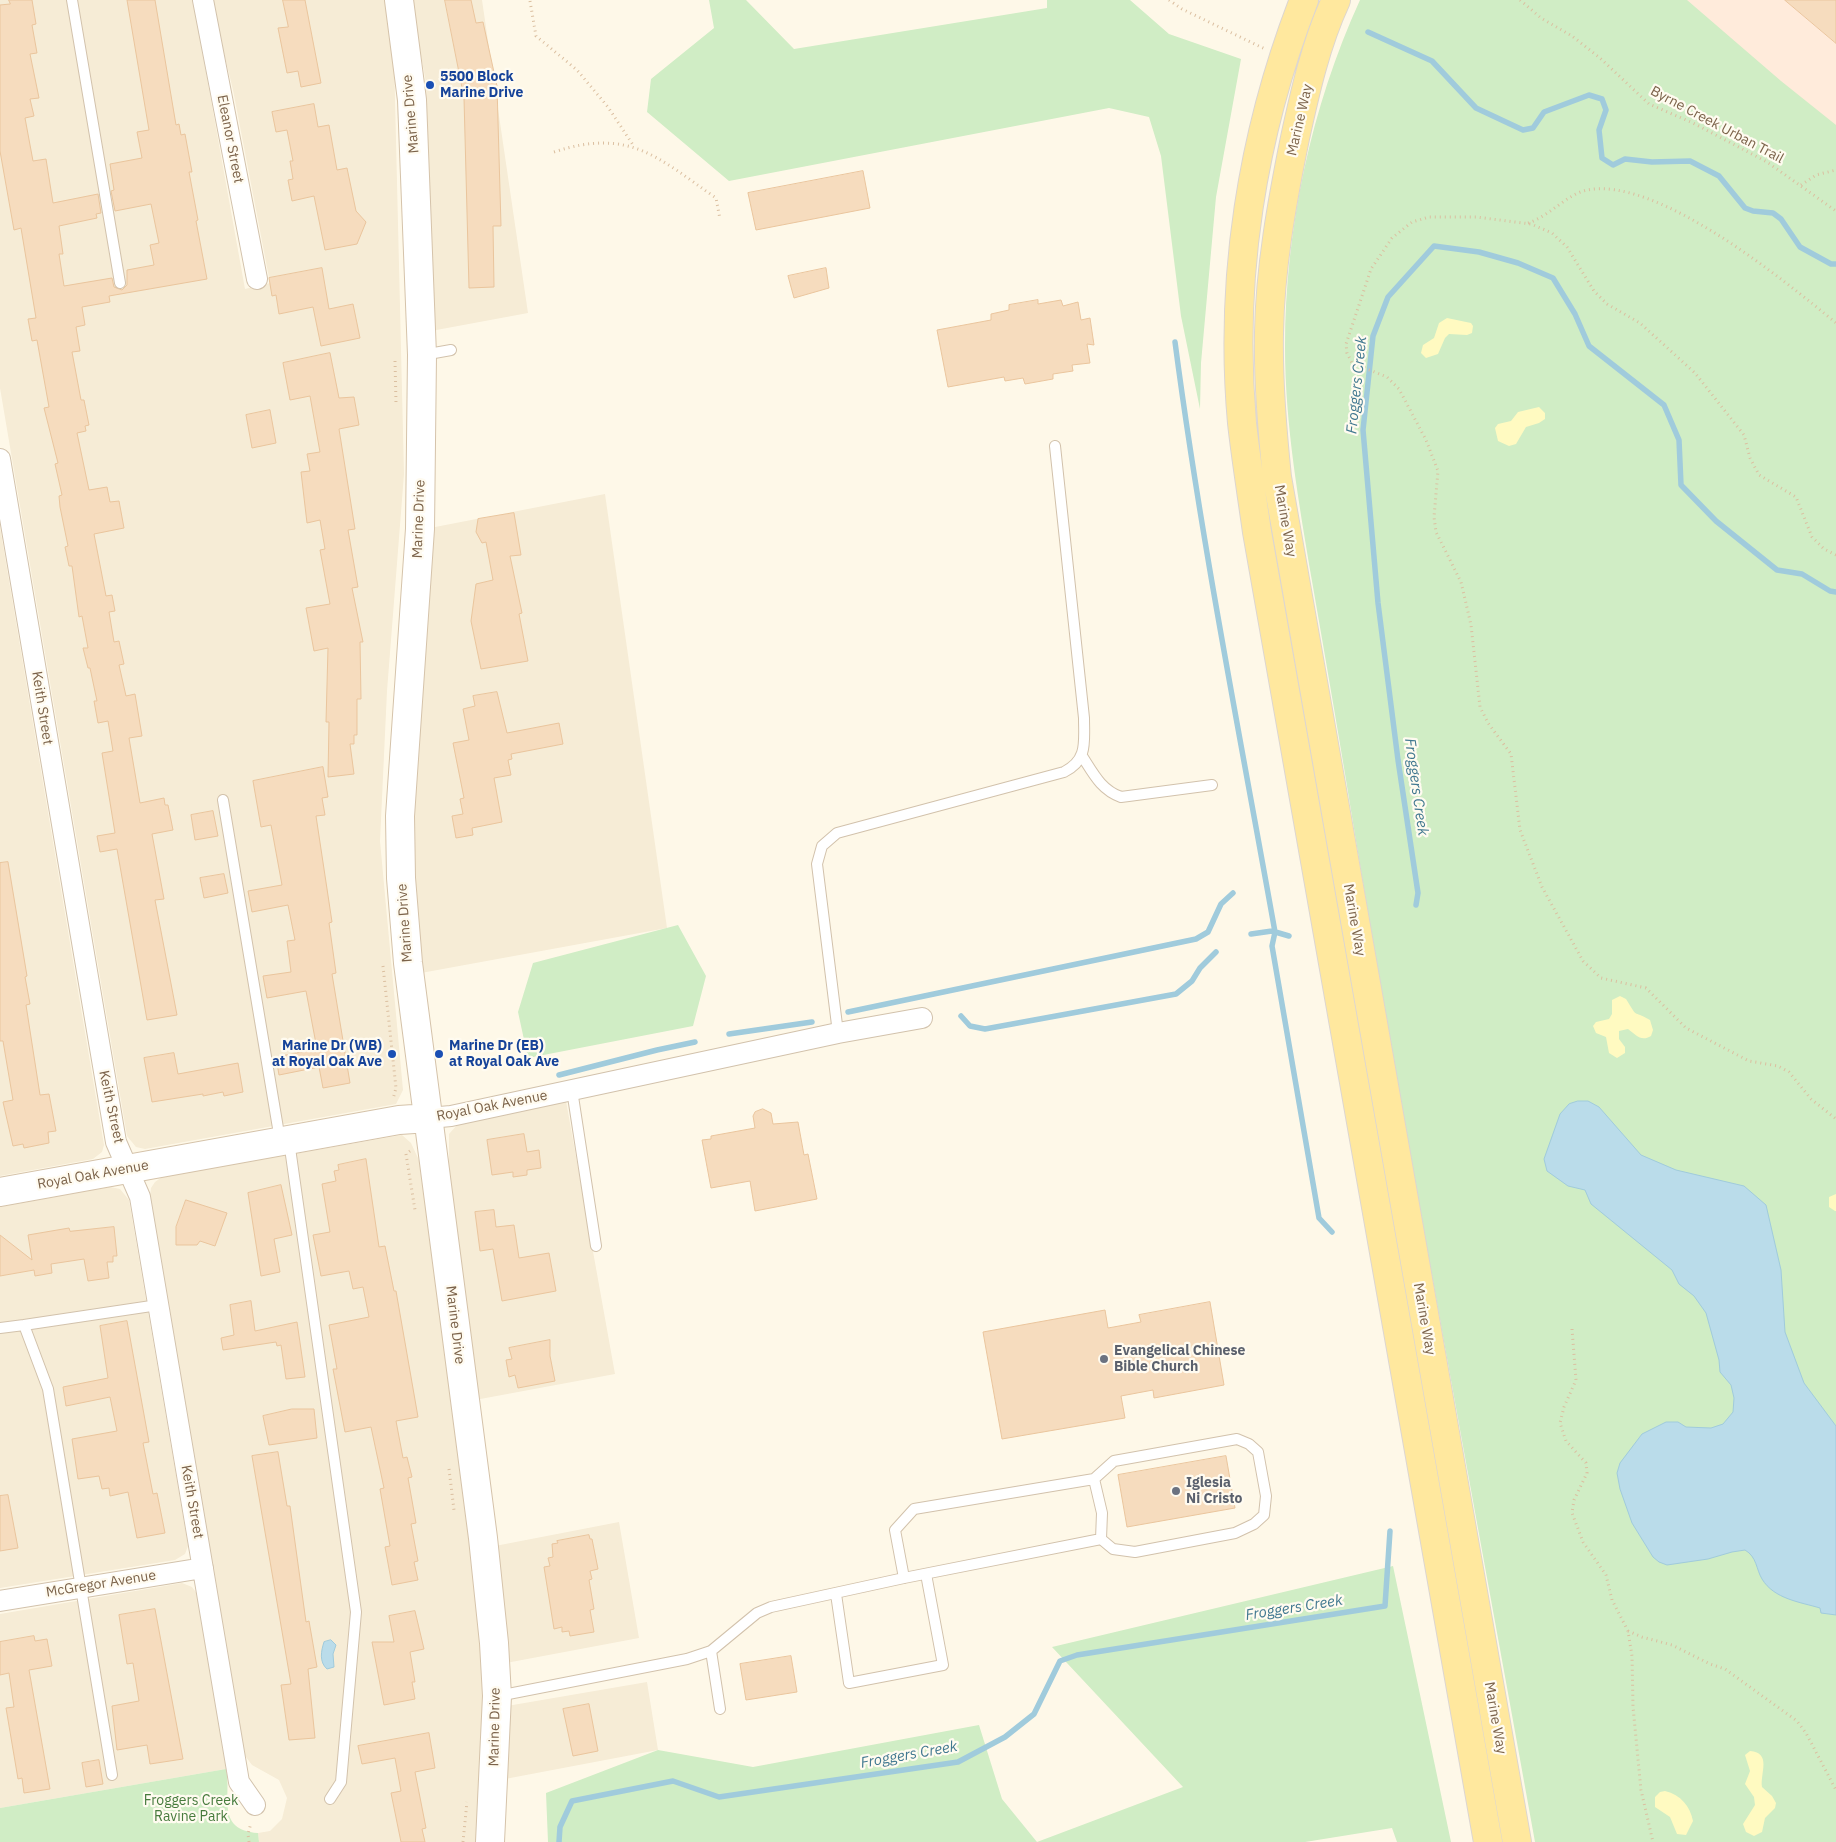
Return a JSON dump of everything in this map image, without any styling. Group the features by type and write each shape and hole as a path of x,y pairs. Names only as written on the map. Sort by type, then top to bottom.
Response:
{"main road":[{"name":"Marine Way","path":"1304,0 1283,57 1266,119 1251,188 1242,258 1240,372 1242,423 1257,532 1488,1842"},
{"name":"Marine Way","path":"1336,0 1327,20 1302,108 1286,186 1276,251 1269,332 1270,407 1276,468 1517,1842"}],"street":[{"name":"Eleanor Street","path":"203,0 257,279"},
{"name":"Marine Drive","path":"399,0 412,110 422,356 420,529 400,816 401,878 408,963 483,1538 494,1643 497,1696 490,1842"},
{"name":"Keith Street","path":"0,459 116,1142 140,1197 239,1782 256,1805"},
{"name":"Royal Oak Avenue","path":"0,1192 399,1120 451,1116 838,1033 922,1018"},
{"name":"McGregor Avenue","path":"0,1601 203,1568"}],"lane":[{"path":"72,0 120,282"},
{"path":"422,356 451,350"},
{"path":"838,1033 817,864 822,846 836,833 1064,772 1076,766 1082,756 1084,718 1055,446"},
{"path":"1082,756 1100,784 1110,793 1121,797 1212,785"},
{"path":"223,800 284,1140 356,1612 341,1782 330,1799"},
{"path":"572,1090 596,1246"},
{"path":"0,1328 158,1305"},
{"path":"24,1325 48,1389 112,1775"},
{"path":"904,1578 895,1530 914,1509 1094,1479 1114,1461 1237,1439 1249,1444 1258,1452 1266,1496 1264,1514 1254,1524 1234,1533 1135,1552 1113,1549 1102,1539 1102,1513 1094,1479"},
{"path":"497,1696 687,1659 711,1651 757,1614 772,1607 904,1578 1102,1539"},
{"path":"836,1594 849,1683 943,1665 926,1574"},
{"path":"711,1651 720,1710"}],"path":[{"path":"1168,0 1182,9 1283,57"},
{"name":"Byrne Creek Urban Trail","path":"1520,0 1541,18 1572,36 1600,58 1649,104 1767,162 1836,211"},
{"path":"530,1 536,36 577,70 608,107 633,146"},
{"path":"554,152 582,145 633,146 651,153 716,198 720,219"},
{"path":"1801,185 1816,175 1836,170"},
{"path":"1527,223 1559,207 1582,192 1599,189 1622,190 1686,215 1728,241 1836,323"},
{"path":"1836,555 1824,549 1812,537 1796,498 1759,475 1750,458 1744,435 1696,373 1640,323 1607,304 1594,291 1567,247 1552,233 1527,223 1476,216 1429,217 1412,222 1392,238 1371,269 1346,344 1349,360 1357,366 1380,374 1399,389 1426,440 1438,471 1434,517 1436,532 1461,582 1471,625 1480,707 1488,723 1511,754 1520,830 1542,887 1564,932 1583,961 1595,975 1646,988 1686,1028 1710,1038 1749,1061 1778,1066 1789,1072 1811,1099 1836,1119"},
{"path":"412,1150 406,1154 415,1212"},
{"path":"1572,1329 1576,1380 1560,1423 1566,1441 1586,1463 1587,1473 1574,1500 1572,1513 1583,1542 1606,1575 1612,1600 1628,1630 1632,1656 1633,1707 1641,1790 1653,1842"},
{"path":"448,1462 454,1511"},
{"path":"1628,1630 1642,1637 1672,1645 1710,1664 1725,1669 1797,1721 1806,1732 1836,1790"},
{"path":"464,1842 467,1798"}],"shaded area":[{"path":"0,0 193,0 245,289 270,283 233,90 211,0 387,0 394,57 404,474 387,691 380,841 403,1090 396,1104 145,1149 136,1147 127,1136 0,388"},
{"path":"411,0 482,0 528,313 431,331 426,83"},
{"path":"1677,0 1836,0 1836,132"},
{"path":"605,494 667,928 421,973 414,921 411,804 430,528"},
{"path":"0,527 104,1145 102,1152 93,1159 0,1176"},
{"path":"566,1101 615,1374 475,1400 449,1198 449,1134 457,1125"},
{"path":"402,1135 411,1143 423,1169 457,1423 485,1681 478,1842 259,1842 258,1833 270,1831 282,1819 287,1798 279,1780 252,1765 243,1753 150,1198 151,1188 162,1177"},
{"path":"110,1187 120,1189 129,1200 188,1546 185,1554 175,1560 0,1588 0,1207"},
{"path":"619,1522 639,1638 506,1663 495,1546"},
{"path":"182,1583 192,1587 198,1595 226,1769 0,1808 0,1614"},
{"path":"647,1682 658,1750 505,1779 507,1706"}],"green space":[{"path":"709,0 746,0 794,49 1047,8 1047,0 1130,0 1169,34 1241,59 1216,197 1201,363 1200,409 1181,316 1161,156 1149,117 1109,108 729,181 647,112 651,79 714,28"},
{"path":"1360,0 1687,0 1781,81 1836,125 1836,1842 1535,1842 1377,966 1302,523 1287,406 1286,303 1290,258 1304,169 1328,83"},
{"path":"678,925 706,976 693,1026 528,1058 518,1012 533,963"},
{"path":"1393,1566 1451,1842 1397,1842 1392,1828 1305,1842 1037,1842 1183,1787 1052,1647"},
{"path":"979,1725 1002,1799 1037,1842 548,1842 546,1793 658,1750 753,1767"},
{"name":"Froggers Creek Ravine Park","path":"226,1769 228,1810 231,1819 236,1826 258,1833 259,1842 0,1842 0,1808"}],"sand":[{"path":"1447,318 1471,323 1473,326 1472,333 1467,335 1449,334 1445,338 1438,354 1426,358 1421,353 1423,345 1434,338 1439,323"},
{"path":"1539,407 1545,413 1545,419 1526,427 1516,444 1509,446 1498,441 1495,428 1498,424 1511,421 1518,412"},
{"path":"1620,996 1626,999 1636,1013 1650,1020 1653,1030 1651,1036 1647,1038 1641,1038 1628,1029 1619,1031 1619,1039 1625,1047 1625,1053 1617,1058 1609,1053 1606,1037 1596,1033 1593,1026 1596,1022 1609,1019 1612,1014 1612,1000"},
{"path":"1836,1194 1835,1211 1829,1207 1829,1197"},
{"path":"1750,1751 1757,1753 1763,1760 1762,1787 1772,1796 1776,1803 1775,1808 1765,1818 1762,1832 1754,1836 1746,1832 1743,1824 1755,1805 1754,1797 1745,1784 1750,1771 1745,1755"},
{"path":"1665,1791 1680,1798 1690,1811 1693,1821 1686,1835 1677,1834 1670,1817 1655,1807 1655,1797 1660,1792"}],"water":[{"path":"1578,1101 1588,1101 1599,1107 1641,1155 1676,1170 1744,1186 1766,1205 1781,1270 1785,1332 1804,1383 1836,1426 1836,1615 1821,1613 1820,1608 1788,1599 1773,1591 1762,1579 1752,1556 1745,1550 1708,1559 1667,1565 1659,1562 1653,1557 1632,1523 1620,1489 1617,1473 1620,1463 1642,1434 1666,1422 1678,1422 1686,1427 1711,1428 1723,1424 1733,1412 1734,1398 1731,1385 1720,1372 1719,1360 1706,1313 1694,1296 1679,1284 1672,1270 1591,1204 1585,1190 1568,1186 1547,1171 1544,1159 1560,1114 1569,1104"},
{"path":"331,1640 336,1645 333,1654 334,1667 327,1669 322,1660 322,1653 324,1642"}],"building":[{"path":"9,0 32,0 36,24 32,25 37,53 30,54 39,98 30,99 34,116 25,118 33,161 46,159 53,203 98,194 101,213 96,214 97,218 59,226 63,254 59,254 64,286 112,278 114,287 122,290 127,285 127,270 154,265 150,245 159,243 151,204 115,211 111,191 114,190 110,164 142,158 137,132 149,130 127,0 155,0 176,125 179,124 181,135 185,134 192,172 189,172 198,220 196,221 207,279 109,296 110,302 82,307 85,325 76,327 80,351 72,352 81,400 84,400 89,425 85,426 86,431 77,433 89,490 107,487 110,502 119,501 124,528 94,534 106,596 112,595 115,611 109,612 114,642 119,641 124,664 119,665 126,696 135,694 142,736 129,738 140,803 164,798 165,805 168,805 173,830 152,834 164,899 155,900 177,1015 147,1020 117,849 100,852 97,836 115,833 102,753 113,751 108,721 98,723 94,701 97,701 90,668 88,668 83,648 88,648 82,616 79,617 72,566 69,566 65,547 68,546 59,496 62,495 55,464 58,463 44,408 49,407 37,340 32,341 28,319 36,318 21,228 14,230 0,151 0,5 10,4"},
{"path":"283,0 305,0 321,83 301,87 298,71 287,73 278,28 288,27"},
{"path":"445,0 471,0 476,23 483,22 497,86 501,226 493,226 494,287 469,288 464,98"},
{"path":"1785,0 1836,0 1836,43"},
{"path":"314,104 318,127 329,125 337,170 347,168 356,211 366,222 357,244 325,250 314,196 292,201 288,180 293,179 290,161 293,161 287,130 276,132 272,112"},
{"path":"863,171 870,208 756,230 748,193"},
{"path":"322,268 329,309 353,304 360,338 321,346 313,307 279,314 276,295 272,296 269,278"},
{"path":"826,268 829,288 794,298 788,276"},
{"path":"1038,300 1038,304 1061,300 1063,306 1078,302 1081,320 1090,318 1094,345 1087,344 1090,363 1072,365 1073,371 1053,374 1053,379 1025,384 1023,378 1005,381 1004,377 948,387 937,330 991,320 991,314 1009,310 1009,305"},
{"path":"330,353 339,398 354,397 359,425 339,429 355,529 348,530 358,587 352,588 363,642 360,642 361,699 357,699 357,735 354,735 354,744 350,744 354,774 328,777 329,722 326,722 328,648 314,651 306,608 330,604 320,550 325,549 320,520 307,523 301,472 310,471 307,454 320,452 310,396 290,400 283,363"},
{"path":"270,410 276,443 252,448 246,415"},
{"path":"514,513 521,555 510,556 522,613 519,614 528,661 481,669 471,621 476,584 493,580 486,542 482,543 476,532 478,519"},
{"path":"497,692 507,733 559,723 563,744 511,754 512,759 508,760 511,775 494,778 502,822 472,828 473,835 456,838 452,816 463,814 460,799 464,798 453,743 469,740 463,709 475,706 473,696"},
{"path":"323,767 328,797 322,798 325,815 316,816 332,922 329,923 336,973 332,974 350,1083 323,1088 319,1067 279,1075 276,1057 317,1049 306,991 267,998 263,976 291,972 287,941 295,940 288,905 252,912 248,891 282,885 271,825 261,827 253,781"},
{"path":"213,811 218,836 195,840 191,815"},
{"path":"8,862 27,976 25,977 30,1004 26,1005 40,1095 49,1094 56,1131 48,1132 49,1143 24,1148 23,1144 13,1146 3,1102 13,1100 3,1041 0,1041 0,863"},
{"path":"224,874 228,893 204,898 200,878"},
{"path":"174,1053 178,1074 238,1063 243,1092 224,1096 223,1092 203,1096 203,1094 152,1102 144,1058"},
{"path":"763,1109 771,1113 773,1124 798,1122 804,1155 808,1154 817,1199 755,1211 750,1181 711,1188 702,1140 711,1139 711,1136 755,1128 753,1116 755,1112"},
{"path":"524,1134 527,1152 539,1150 541,1168 527,1170 527,1175 513,1177 513,1172 492,1175 487,1140"},
{"path":"366,1159 379,1247 385,1246 394,1291 396,1291 418,1417 396,1421 403,1458 407,1457 412,1477 408,1478 416,1523 411,1524 418,1561 414,1562 418,1580 392,1585 385,1547 390,1546 380,1489 384,1488 371,1427 345,1432 333,1369 337,1369 329,1325 369,1317 363,1287 353,1289 349,1271 321,1276 313,1235 330,1232 322,1184 336,1181 334,1171 339,1170 338,1165"},
{"path":"281,1185 292,1235 274,1239 280,1272 261,1276 248,1193"},
{"path":"186,1200 227,1213 215,1246 200,1241 197,1245 176,1245 176,1227"},
{"path":"494,1210 496,1227 514,1225 519,1258 549,1253 556,1291 502,1301 493,1249 480,1251 475,1212"},
{"path":"114,1227 117,1256 113,1256 113,1262 107,1262 109,1278 88,1281 84,1259 51,1264 52,1273 35,1276 34,1270 0,1276 0,1235 32,1260 28,1235 69,1228 70,1231"},
{"path":"251,1301 255,1331 297,1322 305,1377 286,1379 281,1345 277,1346 276,1342 223,1350 221,1338 234,1335 230,1305"},
{"name":"Evangelical Chinese Bible Church","path":"1210,1302 1224,1385 1154,1398 1153,1390 1121,1396 1125,1418 1002,1439 983,1332 1105,1310 1108,1328 1141,1322 1139,1315"},
{"path":"127,1321 149,1442 143,1443 153,1494 157,1493 165,1533 137,1538 128,1492 110,1496 109,1488 102,1489 99,1476 78,1479 72,1439 117,1431 110,1397 66,1406 63,1387 108,1378 100,1326"},
{"path":"550,1340 550,1356 555,1381 518,1388 515,1375 509,1377 506,1360 512,1359 509,1348"},
{"path":"292,1409 314,1409 317,1438 269,1445 263,1416"},
{"path":"278,1452 287,1506 290,1506 306,1622 309,1621 317,1667 308,1669 315,1738 289,1740 281,1685 291,1684 252,1456"},
{"name":"Iglesia Ni Cristo","path":"1226,1456 1235,1508 1127,1527 1118,1475"},
{"path":"8,1495 18,1548 0,1551 0,1496"},
{"path":"589,1535 590,1539 592,1539 598,1569 590,1571 592,1579 589,1580 594,1609 590,1610 594,1632 570,1636 569,1631 562,1632 562,1627 554,1629 544,1567 550,1566 548,1558 553,1557 552,1544 558,1543 557,1541"},
{"path":"155,1609 183,1759 150,1764 147,1745 117,1750 112,1706 139,1701 133,1663 127,1664 119,1615"},
{"path":"415,1611 424,1649 410,1652 415,1682 412,1682 415,1699 384,1705 372,1642 394,1642 389,1616"},
{"path":"34,1636 35,1641 47,1639 52,1666 29,1670 50,1789 24,1793 22,1778 18,1779 6,1708 14,1707 9,1673 0,1675 0,1642"},
{"path":"791,1656 797,1692 746,1700 740,1664"},
{"path":"589,1704 598,1751 573,1756 563,1709"},
{"path":"429,1733 435,1768 415,1772 426,1828 422,1829 425,1842 401,1842 391,1793 401,1791 395,1758 362,1764 358,1746"},
{"path":"99,1760 103,1784 86,1787 82,1763"}],"waterway":[{"path":"1368,32 1432,61 1476,108 1523,130 1533,128 1544,112 1589,95 1602,99 1606,110 1599,130 1602,158 1613,165 1625,159 1652,162 1690,161 1719,176 1745,208 1753,211 1773,213 1781,219 1800,247 1831,264 1836,264"},
{"name":"Froggers Creek","path":"1416,905 1418,893 1398,760 1378,603 1363,430 1373,336 1388,297 1434,246 1479,252 1518,263 1553,278 1575,314 1589,346 1664,405 1679,440 1681,485 1716,521 1777,570 1802,574 1830,591 1836,592"},
{"path":"1175,342 1209,564 1275,932 1272,946 1319,1218 1332,1232"},
{"path":"848,1012 1196,939 1208,932 1221,904 1233,893"},
{"path":"1251,934 1272,931 1289,936"},
{"path":"961,1016 970,1026 985,1029 1176,994 1192,981 1200,968 1216,952"},
{"path":"729,1034 812,1022"},
{"path":"559,1075 695,1042"},
{"name":"Froggers Creek","path":"559,1842 560,1827 572,1801 673,1781 719,1797 958,1762 1005,1737 1034,1714 1060,1661 1077,1655 1385,1606 1390,1531"}],"place":[{"name":"5500 Block Marine Drive","path":"430,85"},
{"name":"Marine Dr (WB) at Royal Oak Ave","path":"392,1054"},
{"name":"Marine Dr (EB) at Royal Oak Ave","path":"439,1054"},
{"name":"Evangelical Chinese Bible Church","path":"1104,1359"},
{"name":"Iglesia Ni Cristo","path":"1176,1491"}]}
